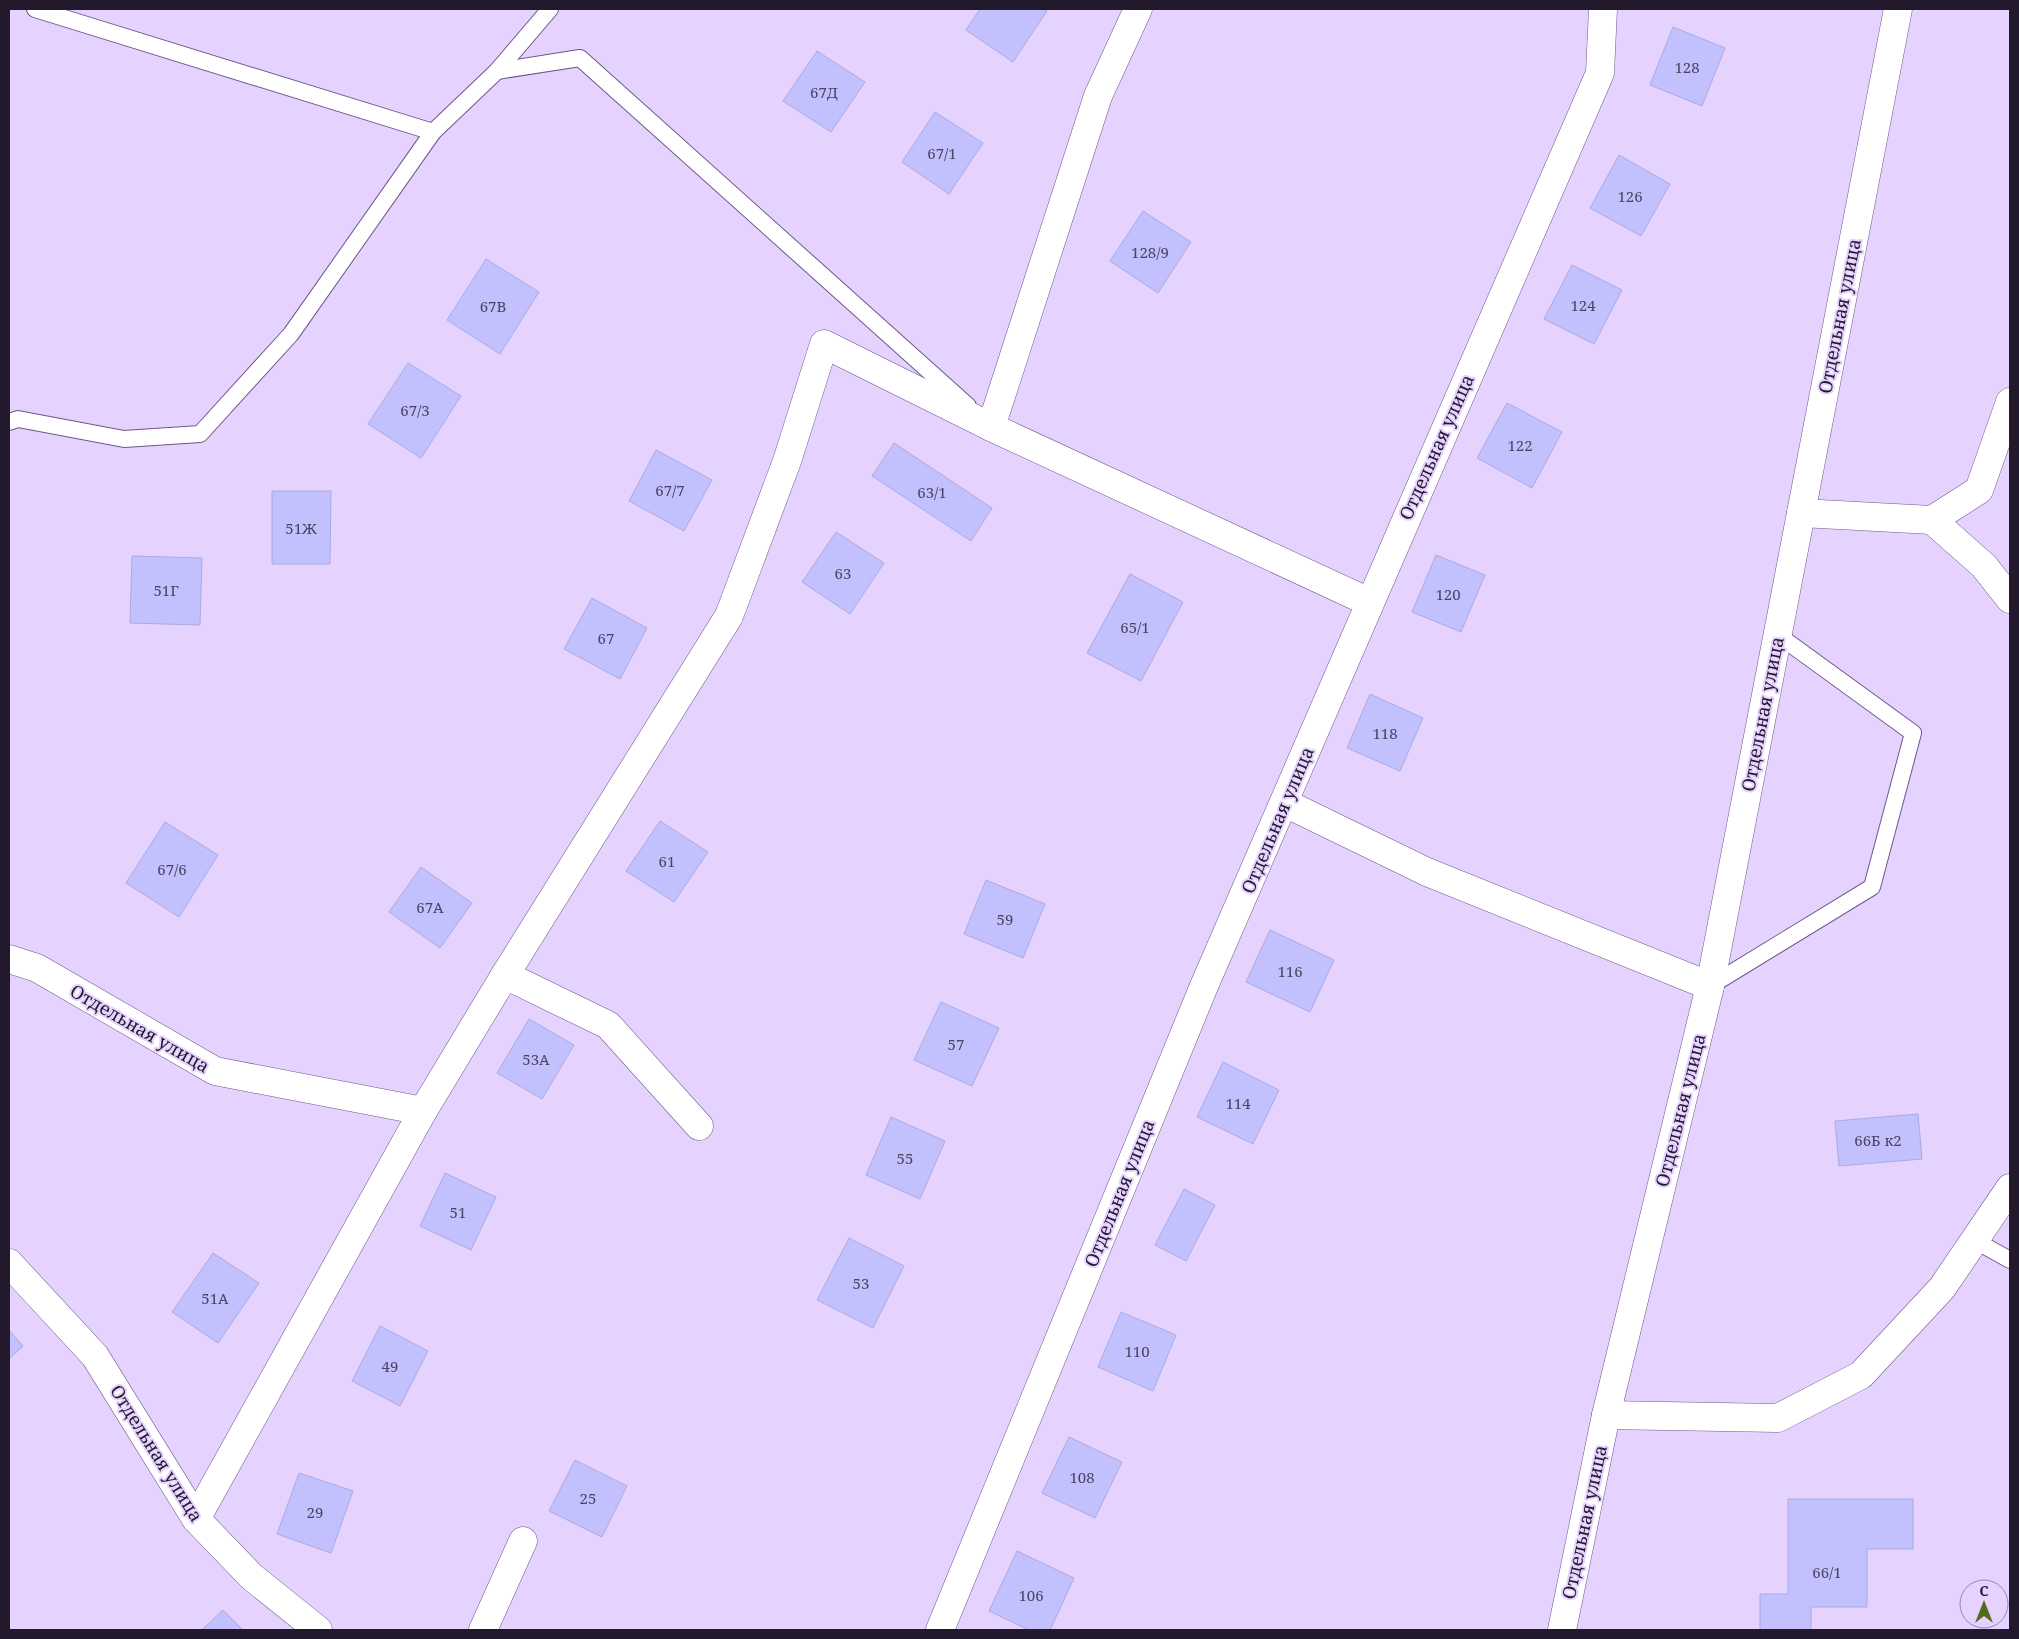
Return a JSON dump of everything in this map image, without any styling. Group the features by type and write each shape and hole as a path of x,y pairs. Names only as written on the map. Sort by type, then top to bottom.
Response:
{"street":[{"path":"991,427 1098,96 1138,9"},
{"name":"Отдельная улица","path":"940,1630 1200,996 1285,802 1369,602 1600,73 1603,9"},
{"name":"Отдельная улица","path":"1562,1630 1606,1415 1710,986 1898,9"},
{"path":"196,1519 423,1111 505,975 729,616 787,460 824,344 991,427 1369,602"},
{"path":"1802,512 1932,520 1979,490 2010,402"},
{"path":"1932,520 1984,566 2010,599"},
{"path":"1285,802 1428,872 1710,986"},
{"name":"Отдельная улица","path":"9,959 37,968 215,1071 423,1111"},
{"path":"505,975 608,1025 699,1126"},
{"path":"1606,1415 1778,1418 1862,1375 1942,1288 2010,1188"},
{"name":"Отдельная улица","path":"9,1263 95,1356 196,1519 252,1577 318,1630"},
{"path":"483,1630 523,1541"}],"lane":[{"path":"35,9 433,132"},
{"path":"9,422 18,419 124,439 200,434 291,334 433,132 497,71 550,9"},
{"path":"497,71 580,58 991,427"},
{"path":"1710,986 1872,887 1913,733 1778,635"},
{"path":"1974,1240 2010,1260"}],"building":[{"path":"980,9 1043,9 1047,11 1013,62 966,30"},
{"path":"1673,27 1725,48 1702,106 1650,85"},
{"path":"817,51 865,82 831,132 783,101"},
{"path":"935,112 983,143 949,194 902,162"},
{"path":"1619,155 1670,184 1641,236 1590,208"},
{"path":"1143,211 1191,242 1158,293 1110,261"},
{"path":"486,259 539,292 500,354 447,320"},
{"path":"1572,265 1622,290 1594,344 1544,319"},
{"path":"408,363 461,396 421,458 368,424"},
{"path":"1507,403 1562,432 1532,488 1477,458"},
{"path":"894,443 992,508 971,541 872,476"},
{"path":"656,450 712,480 684,531 629,501"},
{"path":"272,491 331,491 330,564 272,564"},
{"path":"836,532 884,563 850,614 802,582"},
{"path":"1436,555 1485,575 1461,632 1412,612"},
{"path":"132,556 202,558 200,625 130,623"},
{"path":"1130,574 1183,602 1141,681 1087,653"},
{"path":"592,598 647,628 620,679 564,649"},
{"path":"1370,694 1423,718 1400,771 1347,748"},
{"path":"660,821 708,852 674,902 626,871"},
{"path":"165,822 218,855 179,917 126,883"},
{"path":"421,867 472,903 440,948 389,912"},
{"path":"986,880 1045,904 1023,958 964,934"},
{"path":"1270,930 1334,960 1310,1012 1246,982"},
{"path":"941,1002 999,1028 972,1086 914,1060"},
{"path":"529,1019 574,1045 542,1099 497,1073"},
{"path":"1223,1062 1279,1090 1253,1144 1197,1117"},
{"path":"1918,1114 1922,1159 1839,1166 1835,1121"},
{"path":"891,1117 945,1141 920,1199 866,1175"},
{"path":"445,1173 496,1197 471,1250 420,1226"},
{"path":"1184,1189 1215,1205 1186,1261 1155,1245"},
{"path":"849,1238 904,1266 873,1328 817,1300"},
{"path":"213,1253 259,1283 218,1343 172,1312"},
{"path":"1121,1312 1176,1335 1153,1391 1098,1367"},
{"path":"380,1326 428,1351 400,1406 352,1381"},
{"path":"9,1330 23,1346 9,1359"},
{"path":"1069,1437 1122,1462 1095,1518 1042,1493"},
{"path":"575,1460 627,1486 602,1537 549,1511"},
{"path":"299,1473 353,1491 331,1553 277,1534"},
{"path":"1788,1499 1913,1499 1913,1549 1867,1549 1867,1607 1811,1607 1811,1630 1760,1630 1760,1594 1788,1594"},
{"path":"1017,1551 1074,1578 1050,1630 1029,1630 989,1611"},
{"path":"223,1610 243,1630 202,1630"}]}
